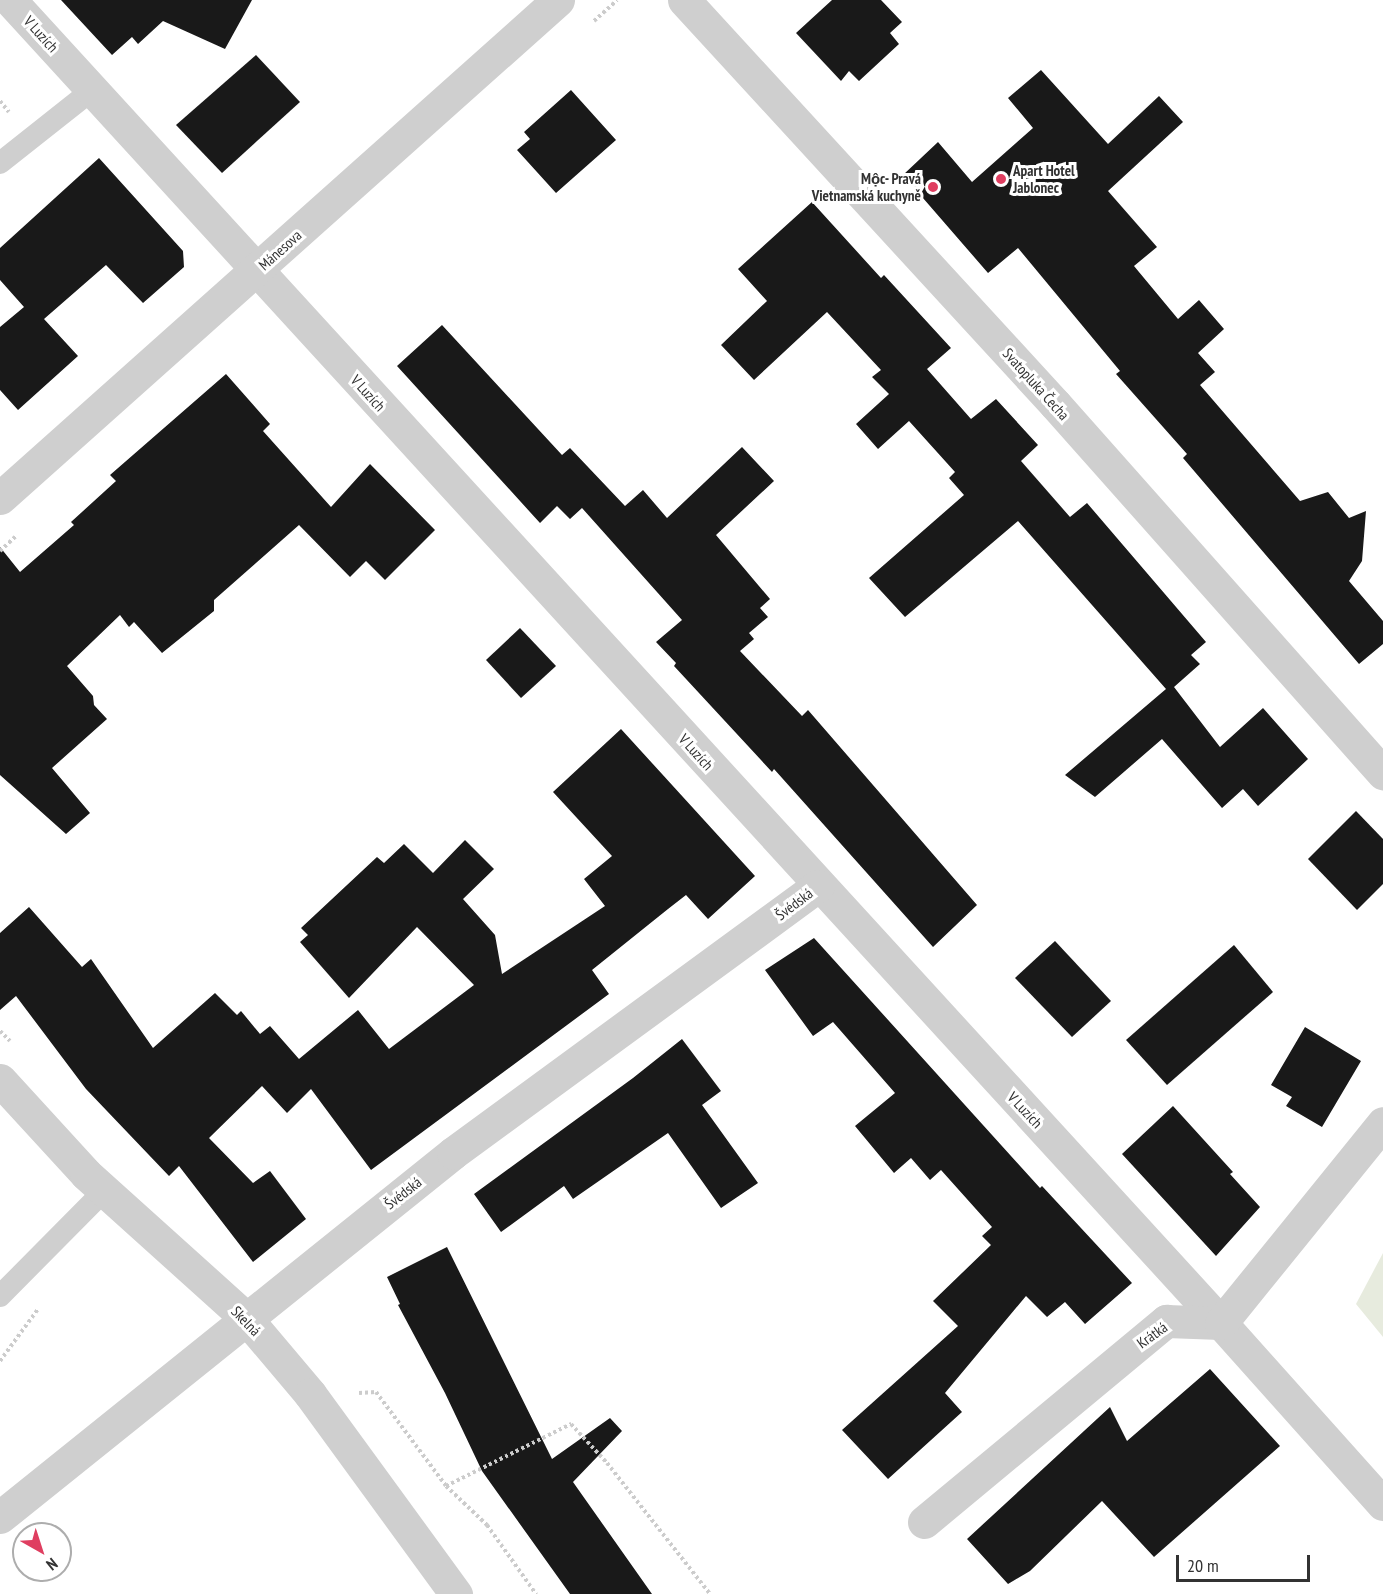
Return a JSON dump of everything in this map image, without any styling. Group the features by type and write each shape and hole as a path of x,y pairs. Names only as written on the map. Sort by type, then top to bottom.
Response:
{"street":[{"name":"V Luzích","path":"10,0 1221,1323 1383,1504"},
{"name":"Mánesova","path":"0,498 558,0"},
{"name":"Svatopluka Čecha","path":"684,0 1055,404 1383,773"},
{"name":"Švédská","path":"0,1517 245,1317 453,1153 818,885"},
{"name":"Skelná","path":"0,1080 86,1174 245,1317 310,1394 456,1594"},
{"path":"1221,1323 1383,1123"},
{"name":"Krátká","path":"924,1522 1166,1321 1221,1323"}],"lane":[{"path":"0,163 92,90"},
{"path":"0,1296 106,1190"}],"path":[{"path":"310,1394 376,1392 446,1486 486,1526 536,1594"},
{"path":"446,1486 571,1424 607,1463 710,1594"}],"shaded area":[{"path":"1383,1253 1383,1337 1356,1304"}],"building":[{"path":"61,0 252,0 225,49 163,21 138,44 132,37 112,55"},
{"path":"832,0 881,0 902,22 890,33 899,44 859,81 849,71 841,81 796,33"},
{"path":"256,55 300,102 222,173 176,125"},
{"path":"1041,70 1108,144 1159,96 1183,122 1108,191 1157,247 1134,266 1178,319 1199,300 1224,329 1198,353 1215,372 1200,385 1300,501 1328,492 1349,518 1366,511 1362,561 1349,581 1383,621 1383,644 1359,664 1183,458 1187,454 1116,374 1120,371 1018,248 988,273 903,175 938,142 972,182 1033,128 1008,98"},
{"path":"571,90 616,140 556,193 517,150 530,139 524,132"},
{"path":"99,158 183,251 184,267 143,303 106,265 44,319 78,356 18,410 0,390 0,327 24,307 0,280 0,248"},
{"path":"812,202 881,278 884,275 951,348 927,369 971,419 996,399 1038,445 1021,461 1070,517 1087,503 1206,642 1191,655 1200,664 1174,687 1220,747 1263,708 1308,759 1258,806 1243,789 1222,808 1162,739 1095,797 1065,775 1166,689 1018,521 905,617 869,578 964,495 949,478 955,472 909,421 878,449 856,424 889,394 872,377 881,370 827,312 754,380 721,345 767,301 738,269"},
{"path":"442,325 562,455 570,448 625,506 643,490 667,518 742,447 774,481 716,535 770,599 760,608 768,617 749,633 754,639 740,651 802,716 808,710 977,905 933,947 774,769 772,772 674,666 676,663 656,642 682,620 582,508 570,519 557,506 540,523 397,366"},
{"path":"226,374 270,424 263,431 331,507 370,464 435,530 385,580 366,561 350,577 299,525 214,600 214,611 162,653 134,622 129,627 120,615 67,666 93,696 94,705 107,719 52,768 90,813 66,834 0,775 0,547 20,572 74,525 71,522 116,481 110,475"},
{"path":"520,628 556,666 521,698 486,660"},
{"path":"621,729 755,876 708,919 686,895 592,970 609,994 371,1170 311,1089 287,1113 262,1086 209,1138 253,1183 270,1171 306,1219 253,1262 179,1166 169,1176 86,1089 16,996 0,1010 0,933 29,907 82,967 91,959 153,1048 215,993 237,1015 241,1011 260,1034 270,1026 299,1059 358,1010 389,1049 474,985 417,927 349,998 300,942 308,935 301,928 377,857 384,863 404,844 433,873 465,840 494,869 463,899 495,935 502,974 605,906 584,879 612,856 553,792"},
{"path":"1356,811 1383,839 1383,884 1357,910 1308,859"},
{"path":"814,938 1040,1188 1042,1186 1132,1283 1085,1324 1065,1302 1047,1317 1026,1296 945,1393 962,1412 888,1479 842,1430 958,1326 933,1301 991,1245 982,1236 992,1227 941,1170 930,1180 911,1158 894,1173 855,1126 895,1093 833,1022 813,1036 765,970"},
{"path":"1055,941 1111,1001 1072,1037 1015,978"},
{"path":"1234,945 1273,992 1167,1085 1126,1040"},
{"path":"1305,1027 1361,1061 1322,1127 1286,1106 1292,1097 1271,1085"},
{"path":"682,1039 721,1091 702,1105 758,1183 721,1208 668,1133 573,1199 564,1186 501,1232 474,1194 633,1078"},
{"path":"1173,1106 1233,1172 1230,1174 1260,1207 1216,1256 1122,1154"},
{"path":"447,1247 552,1459 610,1418 622,1431 573,1482 652,1594 570,1594 482,1471 445,1393 398,1305 400,1304 387,1277"},
{"path":"1210,1369 1280,1446 1154,1557 1102,1501 1030,1571 1008,1584 967,1539 1110,1407 1127,1441"}],"place":[{"name":"Apart Hotel Jablonec","path":"1001,179"},
{"name":"Mộc- Pravá Vietnamská kuchyně","path":"933,187"}]}
